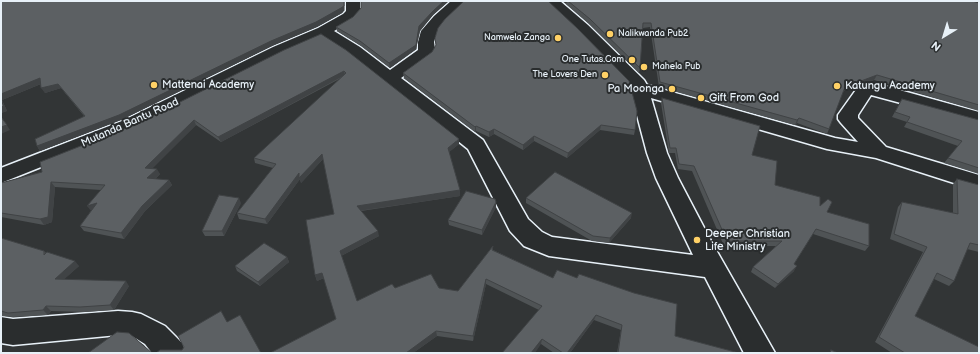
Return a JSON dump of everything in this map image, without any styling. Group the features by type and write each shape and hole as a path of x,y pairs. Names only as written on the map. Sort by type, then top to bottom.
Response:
{"street":[{"name":"Mutanda Bantu Road","path":"1,176 129,125 279,50 323,31 348,17 353,12 354,1"},
{"path":"390,78 425,53 427,49 426,42 429,31 438,19 460,1"},
{"path":"552,1 635,80 640,89 657,153 667,178 713,268 760,353"},
{"path":"974,1 979,2"},
{"path":"323,31 354,50 476,145 519,225 533,239 550,246 713,268"},
{"path":"640,89 834,144 879,152 979,183"},
{"path":"879,152 848,119 848,115 864,91 869,89 879,90 979,118"},
{"path":"1,330 20,331 61,329 118,323 132,324 155,335 171,353"}],"building":[{"path":"1,1 344,1 344,6 316,22 271,41 119,115 37,146 35,139 85,116 58,84 41,88 40,78 1,94"},
{"path":"361,1 444,1 419,26 416,45 389,63 360,41 336,27 353,17 361,8"},
{"path":"464,1 548,1 629,81 637,111 635,130 601,125 568,153 534,136 523,145 494,129 489,132 476,126 475,127 403,73 432,52 436,45 435,38 438,28 445,19"},
{"path":"568,1 972,1 979,3 979,105 877,75 845,87 829,129 799,118 797,120 660,82 651,23 643,23 640,68 590,19"},
{"path":"321,34 346,50 459,139 448,148 460,190 357,206 378,231 340,251 357,301 392,284 395,288 431,274 439,288 458,291 493,246 492,250 553,278 557,270 577,278 579,274 634,293 677,304 675,336 739,353 618,353 622,325 596,315 567,353 563,353 542,339 531,353 502,353 542,306 486,279 473,336 436,331 406,353 270,353 336,319 322,273 315,275 306,220 334,214 322,154 299,178 299,173 265,219 237,213 276,164 254,158 346,73 344,71 218,137 194,120 145,168 157,169 147,178 169,180 142,206 121,233 80,226 97,203 87,206 105,185 51,182 48,217 40,219 1,213 1,183 42,172 40,162 134,125 284,50"},
{"path":"662,98 760,126 752,155 777,161 775,185 820,197 820,206 828,199 832,202 827,212 869,224 869,246 816,229 794,264 797,266 778,284 753,267 782,241 727,241 694,166 679,164 676,148 670,148"},
{"path":"902,99 979,120 979,168 948,158 962,141 907,122 910,117 895,112"},
{"path":"1,117 7,125 1,127"},
{"path":"555,172 632,213 610,238 593,236 526,198"},
{"path":"957,179 979,185 979,245 970,243 954,281 937,273 915,316 979,347 979,353 905,353 879,337 927,247 894,234 902,202 958,214"},
{"path":"466,191 495,199 496,202 482,230 448,220"},
{"path":"219,195 239,198 222,231 202,231"},
{"path":"1,238 44,251 44,255 47,252 75,261 55,279 126,281 110,305 80,307 46,306 43,310 8,313 1,311"},
{"path":"264,243 287,257 258,282 235,266"},
{"path":"221,311 227,322 240,315 261,353 156,353 160,350 182,350 184,347 178,336"},
{"path":"117,332 129,333 152,353 88,353"},
{"path":"831,350 838,353 830,353"}],"place":[{"name":"Nalikwanda Pub2","path":"610,34"},
{"name":"Namwela Zanga","path":"558,38"},
{"name":"One Tutas.Com","path":"632,60"},
{"name":"Mahela Pub","path":"644,67"},
{"name":"The Lovers Den","path":"605,75"},
{"name":"Mattenai Academy","path":"154,85"},
{"name":"Katungu Academy","path":"837,86"},
{"name":"Pa Moonga","path":"672,89"},
{"name":"Gift From God","path":"701,98"},
{"name":"Deeper Christian Life Ministry","path":"697,240"}]}
